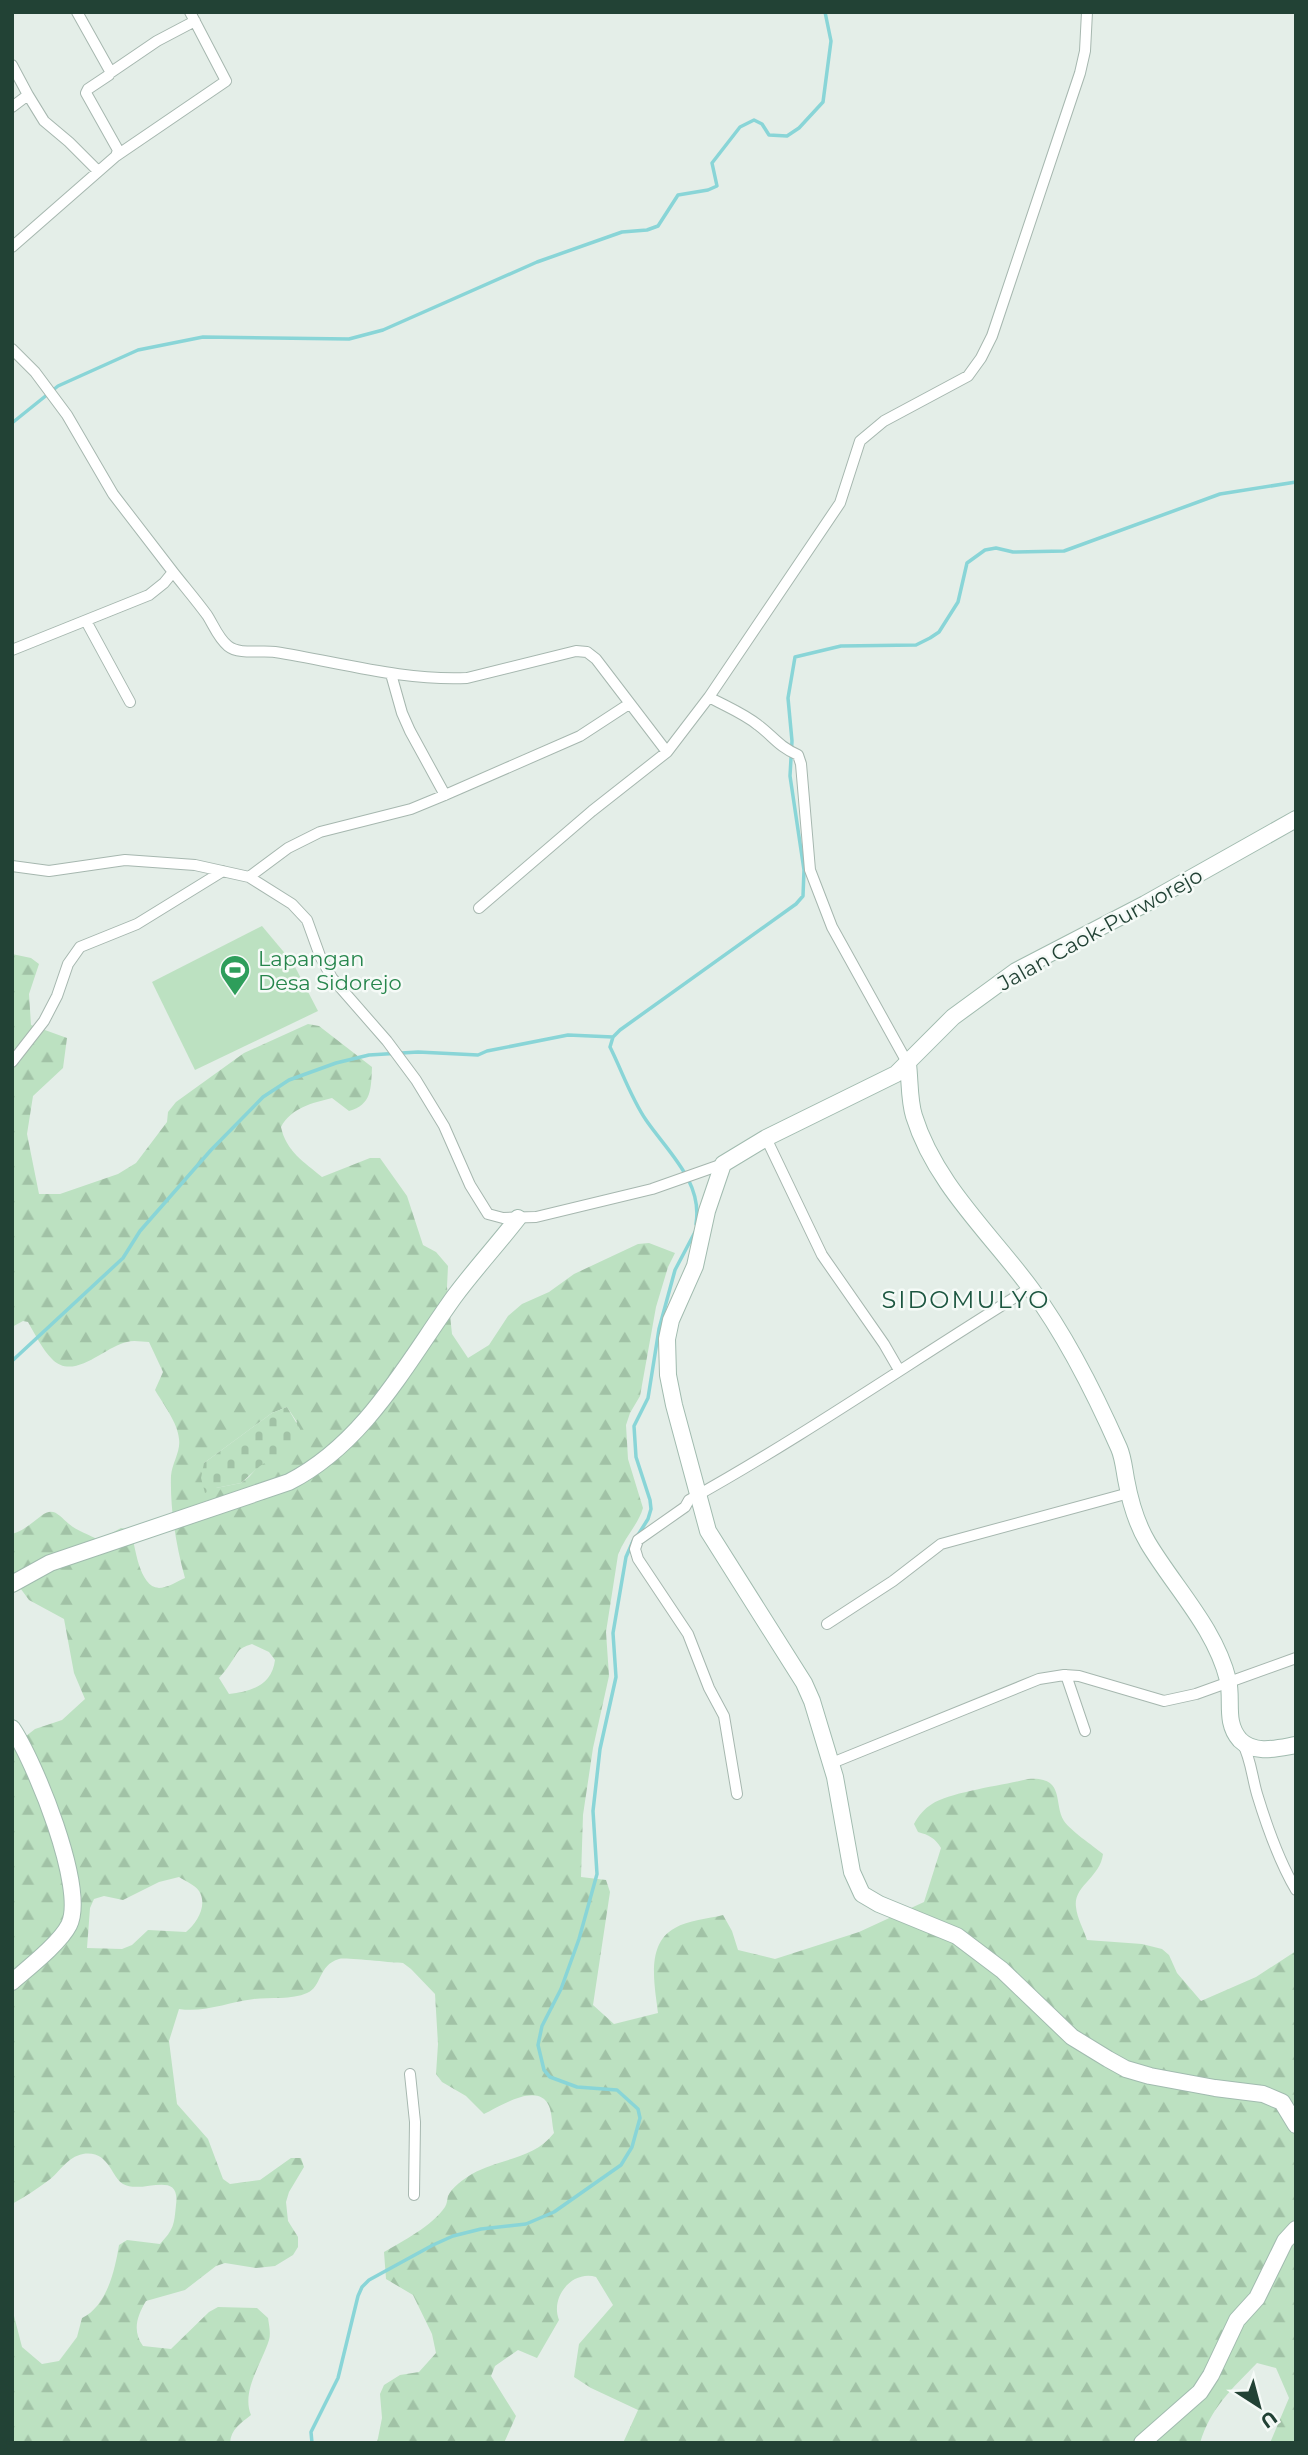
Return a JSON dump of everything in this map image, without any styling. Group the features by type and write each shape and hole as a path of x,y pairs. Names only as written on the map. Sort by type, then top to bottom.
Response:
{"street":[{"path":"77,12 110,73"},
{"path":"479,908 592,811 667,752 709,697 751,631 840,503 860,441 884,421 968,376 981,358 992,336 1080,72 1085,51 1087,12"},
{"path":"12,247 116,156 226,81 193,17 88,89 86,93 118,150 116,156"},
{"path":"12,65 44,121 98,171"},
{"path":"12,107 28,94"},
{"path":"12,349 35,372 67,415 114,495 230,648 352,664 421,678 467,678 582,651 596,659 667,752"},
{"path":"12,650 149,594 173,572"},
{"path":"86,621 130,702"},
{"path":"391,674 410,731 445,795"},
{"path":"709,697 759,726 782,748 798,755 810,870 832,926 908,1063 914,1114 932,1158 964,1206 1030,1288 1082,1371 1120,1451 1137,1521 1148,1543 1198,1615 1216,1649 1229,1681 1230,1720 1244,1746 1264,1815 1282,1864 1296,1890"},
{"path":"249,877 288,848 320,832 411,809 445,795 580,736 629,704"},
{"name":"Jalan Caok-Purworejo","path":"723,1164 766,1138 896,1074 953,1017 1016,971 1145,904 1296,819"},
{"path":"12,866 49,871 125,860 171,862 249,877 301,911 332,978 387,1041 416,1080 444,1126 484,1210 494,1217 536,1217 676,1181 723,1164"},
{"path":"12,1062 44,1020 57,996 68,964 80,947 137,924 223,871"},
{"path":"766,1138 822,1255 899,1370"},
{"path":"723,1164 707,1211 695,1266 675,1312 667,1339 668,1375 708,1531 808,1692 832,1763 852,1872 862,1895 957,1936 1002,1970 1072,2037 1126,2069 1215,2088 1263,2094 1282,2102 1296,2125"},
{"path":"12,1584 50,1563 289,1482 312,1470 358,1428 399,1378 455,1296 518,1218"},
{"path":"737,1794 724,1716 709,1688 688,1633 636,1554 638,1540 685,1507 689,1500 812,1428 1030,1288"},
{"path":"827,1624 894,1581 941,1544 1129,1493"},
{"path":"832,1763 1039,1679 1066,1675 1107,1683 1164,1702 1196,1694 1296,1658"},
{"path":"1066,1675 1085,1731"},
{"path":"12,1728 23,1746 59,1832 72,1897 69,1925 41,1956 12,1982"},
{"path":"1244,1746 1265,1750 1296,1745"},
{"path":"410,2074 415,2122 414,2195"},
{"path":"1142,2443 1200,2392 1237,2320 1257,2298 1285,2241 1296,2229"}],"green space":[{"name":"Lapangan Desa Sidorejo","path":"262,926 293,963 318,1011 195,1070 152,982"},
{"path":"12,954 31,958 39,964 29,994 31,1025 67,1038 63,1068 33,1096 27,1134 39,1194 60,1194 118,1174 136,1163 167,1122 168,1112 176,1102 244,1053 308,1024 319,1026 372,1067 369,1095 362,1105 349,1111 332,1098 310,1104 290,1115 281,1127 283,1135 297,1155 322,1177 370,1158 380,1158 407,1196 423,1245 436,1252 448,1266 447,1287 452,1334 468,1358 489,1345 508,1316 522,1304 549,1292 574,1274 638,1244 649,1243 675,1253 656,1307 640,1396 626,1425 628,1459 643,1508 618,1555 606,1632 609,1676 593,1748 583,1815 581,1877 606,1880 610,1892 593,2005 614,2024 658,2013 654,1966 659,1944 675,1928 686,1923 723,1915 738,1950 775,1959 859,1932 924,1902 941,1848 931,1837 918,1832 914,1824 924,1810 940,1800 964,1792 1028,1779 1048,1782 1056,1792 1064,1821 1103,1854 1097,1869 1082,1887 1076,1900 1087,1940 1142,1944 1162,1949 1169,1955 1177,1973 1201,2001 1256,1977 1296,1951 1296,2443 1270,2443 1289,2398 1276,2368 1257,2363 1216,2409 1200,2443 623,2443 638,2410 574,2377 579,2344 613,2305 596,2277 587,2276 571,2281 560,2294 557,2311 559,2320 537,2358 518,2350 495,2366 491,2376 516,2416 504,2443 377,2443 382,2418 380,2394 384,2385 400,2375 419,2372 436,2353 432,2334 413,2295 386,2279 384,2252 433,2220 445,2207 452,2189 465,2178 536,2149 554,2133 550,2109 544,2099 536,2096 518,2098 484,2114 466,2096 442,2082 436,2074 438,2044 435,1994 411,1969 403,1963 339,1959 327,1966 312,1990 301,1995 254,1999 198,2010 179,2009 169,2041 177,2104 208,2139 223,2179 230,2184 260,2180 291,2158 301,2158 304,2167 286,2202 288,2221 298,2237 298,2247 293,2255 275,2266 256,2268 225,2263 216,2266 185,2290 146,2301 138,2318 138,2335 143,2346 171,2349 209,2312 218,2307 257,2308 268,2318 270,2335 250,2387 251,2415 234,2430 230,2443 12,2443 12,2308 22,2347 42,2364 59,2361 77,2337 82,2318 98,2305 104,2296 119,2245 127,2240 160,2244 168,2234 175,2217 176,2194 166,2185 131,2187 123,2184 99,2156 83,2154 72,2158 49,2180 12,2204 12,1747 35,1729 62,1720 85,1699 74,1673 64,1619 29,1600 12,1577 12,1534 49,1512 56,1513 76,1529 99,1540 121,1528 131,1530 142,1573 152,1586 162,1588 185,1578 174,1527 171,1489 179,1439 173,1420 155,1390 163,1372 149,1342 127,1342 90,1361 70,1367 52,1359 28,1322 23,1321 12,1327","holes":["287,1407 297,1422 249,1477 241,1483 216,1488 204,1463 272,1413","252,1644 269,1652 275,1660 273,1669 270,1676 259,1686 229,1694 219,1678 243,1648","179,1877 199,1891 202,1908 194,1924 186,1932 148,1930 132,1945 122,1949 87,1948 90,1908 94,1899 104,1896 123,1900 159,1882"]},
{"path":"287,1407 300,1429 302,1438 260,1466 241,1483 205,1493 201,1478 204,1463 272,1413"}],"waterway":[{"path":"12,423 58,386 138,350 203,337 349,339 383,330 537,262 622,232 647,230 658,226 678,195 717,186 712,163 740,127 754,120 762,124 769,135 787,136 799,128 823,102 831,41 825,12"},
{"path":"696,1224 697,1209 689,1181 641,1112 610,1047 613,1037 620,1030 796,904 803,896 804,870 790,776 792,741 788,698 795,657 841,646 916,645 930,638 939,632 958,602 967,563 985,550 996,548 1013,552 1064,551 1220,494 1296,482"},
{"path":"12,1361 123,1258 140,1231 211,1150 263,1097 289,1080 336,1063 369,1055 418,1052 478,1055 568,1035 613,1037"},
{"path":"638,1535 651,1509 636,1457 634,1426 648,1398 659,1329 675,1270 695,1232"},
{"path":"312,2443 311,2432 338,2378 358,2296 369,2280 453,2236 481,2229 526,2224 554,2212 621,2165 632,2147 640,2118 638,2109 617,2090 577,2087 550,2077 544,2070 538,2045 542,2026 561,1989 579,1939 597,1874 593,1811 600,1749 616,1677 613,1633 626,1557 633,1541"}],"place":[{"name":"Lapangan Desa Sidorejo","path":"235,997"}],"district":[{"name":"SIDOMULYO","path":"966,1299"}]}
